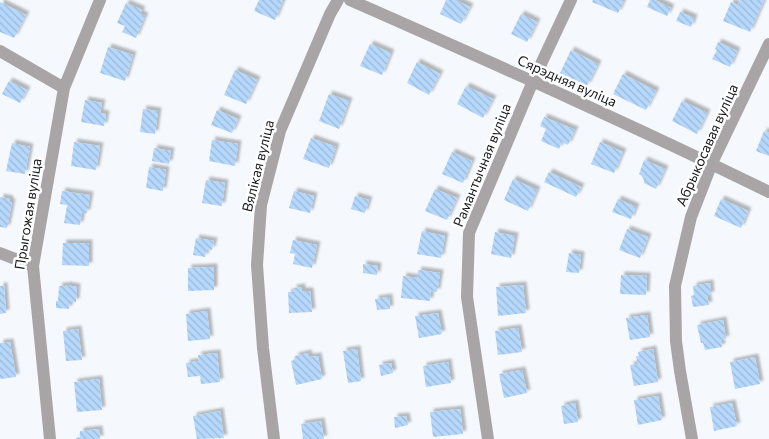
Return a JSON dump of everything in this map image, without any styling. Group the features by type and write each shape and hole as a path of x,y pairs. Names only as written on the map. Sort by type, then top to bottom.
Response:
{"street":[{"name":"Прыгожая вуліца","path":"50,439 33,266 64,88 100,0"},
{"name":"Вялікая вуліца","path":"274,439 263,348 257,265 261,205 280,131 330,14 338,0"},
{"name":"Сярэдняя вуліца","path":"350,0 712,163 769,192"},
{"name":"Рамантычная вуліца","path":"488,439 467,297 469,233 533,81 571,0"},
{"name":"Абрыкосавая вуліца","path":"692,439 676,341 675,286 691,217 712,163 769,44"},
{"path":"0,51 64,88"},
{"path":"0,253 33,266"}],"building":[{"path":"259,0 283,1 275,20 254,11"},
{"path":"446,0 456,0 470,7 461,24 440,14"},
{"path":"593,0 624,0 618,13 592,2"},
{"path":"650,0 655,0 671,8 667,16 647,7"},
{"path":"740,0 764,0 750,32 723,21 731,2 738,5"},
{"path":"0,2 26,15 14,38 0,32"},
{"path":"126,3 142,10 140,14 145,16 136,38 122,32 125,26 117,23"},
{"path":"680,12 694,18 691,27 676,21"},
{"path":"521,14 537,22 527,42 511,34"},
{"path":"718,42 737,51 730,67 712,59 717,50 715,49"},
{"path":"370,44 391,53 382,75 360,66"},
{"path":"108,47 133,55 125,81 100,73"},
{"path":"571,50 598,64 587,86 560,73"},
{"path":"417,62 440,74 429,95 407,83"},
{"path":"235,70 257,80 246,104 224,95"},
{"path":"623,74 656,91 646,110 613,94"},
{"path":"9,81 27,90 20,103 2,94"},
{"path":"466,86 493,99 483,118 457,104"},
{"path":"329,94 349,101 339,129 319,121"},
{"path":"85,100 102,103 100,113 106,114 104,126 81,122"},
{"path":"682,101 707,113 697,134 672,121"},
{"path":"143,109 158,111 155,134 140,132"},
{"path":"217,110 238,119 232,133 211,125"},
{"path":"544,117 575,130 568,145 562,142 559,149 541,141 546,129 540,126"},
{"path":"764,131 769,133 769,156 756,151"},
{"path":"311,138 336,147 329,168 303,159"},
{"path":"212,140 238,144 235,166 209,161"},
{"path":"74,142 100,146 96,170 71,166"},
{"path":"600,142 623,152 614,173 591,164"},
{"path":"12,143 30,147 25,174 6,171"},
{"path":"154,148 171,151 169,164 152,161"},
{"path":"452,152 472,161 463,183 442,174"},
{"path":"644,160 665,169 656,189 644,183 642,176 639,174"},
{"path":"149,167 166,170 163,191 146,188"},
{"path":"549,172 581,187 576,197 544,182"},
{"path":"513,179 537,190 528,211 504,200"},
{"path":"206,180 225,183 222,206 202,203"},
{"path":"435,189 457,198 447,220 425,211"},
{"path":"62,191 90,195 87,213 82,213 80,225 64,223 67,205 60,204"},
{"path":"294,191 314,196 310,213 289,208"},
{"path":"355,196 369,200 365,213 351,209"},
{"path":"0,197 10,199 10,202 12,202 7,228 0,227"},
{"path":"618,199 636,207 631,219 612,212"},
{"path":"721,199 748,211 741,228 714,216"},
{"path":"627,229 648,237 640,258 619,250"},
{"path":"422,231 445,236 441,258 417,254"},
{"path":"495,232 515,236 511,258 491,254"},
{"path":"196,238 214,241 212,250 207,249 205,257 193,255"},
{"path":"293,240 317,245 312,268 293,264 295,254 290,253"},
{"path":"63,243 89,243 89,266 62,265"},
{"path":"569,253 581,255 579,273 566,272"},
{"path":"363,264 378,266 377,275 363,273"},
{"path":"214,267 214,290 188,291 188,268"},
{"path":"418,270 440,273 437,292 431,291 430,301 401,298 403,276 417,278"},
{"path":"621,275 647,276 646,295 620,294"},
{"path":"710,283 711,295 707,295 709,305 693,307 691,296 694,295 693,286"},
{"path":"523,285 526,313 498,316 496,287"},
{"path":"0,286 4,286 6,313 0,314"},
{"path":"59,286 77,287 76,302 70,302 69,309 56,308"},
{"path":"302,287 302,291 310,291 312,312 289,313 288,292 294,292 293,288"},
{"path":"389,297 390,309 377,310 375,299"},
{"path":"207,311 210,339 188,341 186,314"},
{"path":"438,313 442,334 419,338 415,316"},
{"path":"647,315 650,337 630,340 626,318"},
{"path":"723,320 726,339 721,340 722,347 705,350 703,343 701,343 697,325"},
{"path":"518,328 522,352 498,355 495,331"},
{"path":"78,329 82,360 66,361 63,331"},
{"path":"10,342 16,377 0,379 0,343"},
{"path":"357,349 361,381 348,383 343,351"},
{"path":"653,349 658,382 634,386 630,365 638,364 636,356 639,356 638,352"},
{"path":"217,353 220,382 201,384 200,376 188,377 186,363 199,361 198,355"},
{"path":"308,353 309,357 318,356 322,379 296,385 291,361 295,360 295,356"},
{"path":"755,357 760,384 735,389 730,362"},
{"path":"448,362 451,383 426,387 423,366"},
{"path":"391,363 393,373 381,376 379,365"},
{"path":"522,370 527,393 504,398 499,374"},
{"path":"99,379 102,410 77,412 74,382"},
{"path":"658,396 662,420 638,425 634,400"},
{"path":"575,403 578,422 564,424 561,406"},
{"path":"732,403 737,426 714,431 710,407"},
{"path":"460,409 463,434 433,437 430,412"},
{"path":"220,411 224,438 197,439 193,416"},
{"path":"406,416 408,425 395,428 394,417"},
{"path":"321,421 324,439 303,439 301,424"},
{"path":"99,429 100,439 76,439 80,437 80,431"}]}
